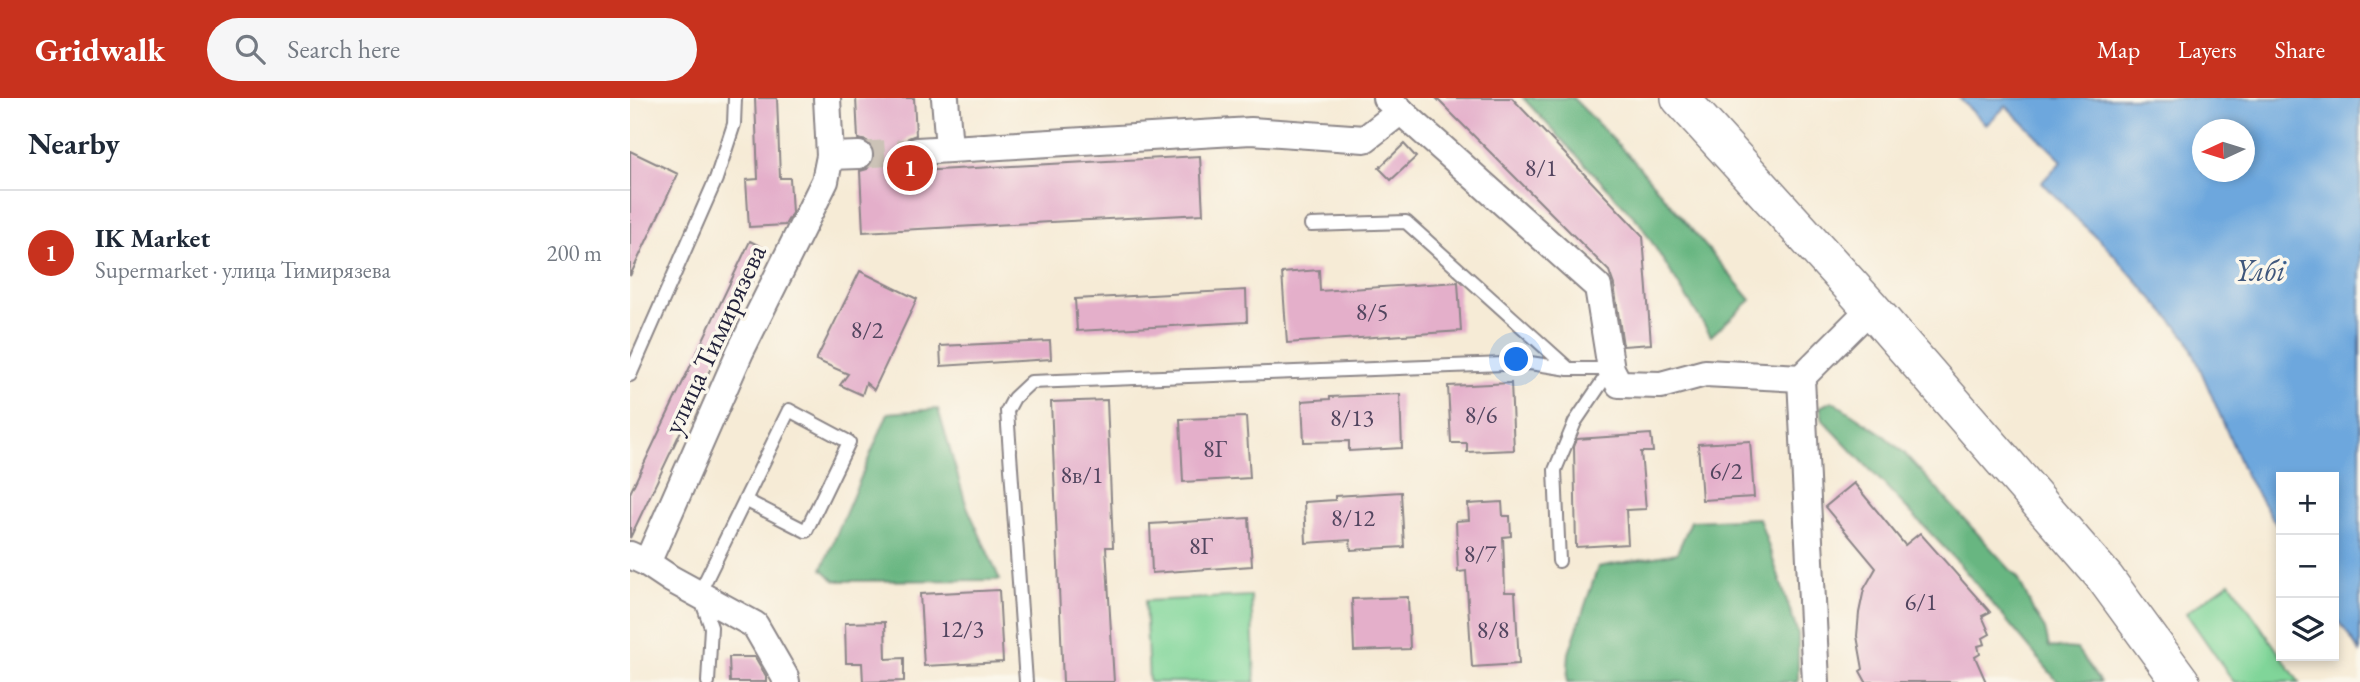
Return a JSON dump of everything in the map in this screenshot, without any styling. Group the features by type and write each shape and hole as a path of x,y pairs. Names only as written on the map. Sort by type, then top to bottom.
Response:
{"main road":[{"path":"1680,98 1871,308 2105,578 2181,682"}],"street":[{"path":"827,98 827,169 859,155"},
{"path":"945,98 949,148"},
{"path":"917,151 1251,131 1365,139 1394,105 1598,287 1611,369 1619,384 1661,385 1705,373 1801,378"},
{"name":"улица Тимирязева","path":"786,682 755,625 638,559 827,169"},
{"path":"1816,682 1801,378 1871,308"}],"lane":[{"path":"630,375 716,179 734,124 736,98"},
{"path":"1311,225 1406,222 1569,369"},
{"path":"1026,682 1007,411 1014,398 1031,382 1530,363 1569,369 1611,369"},
{"path":"1559,561 1555,470 1575,422 1611,369"},
{"path":"708,682 711,626 699,594 745,499 789,410 849,442 806,531 745,499"}],"green space":[{"path":"1523,98 1573,98 1633,160 1751,300 1711,336 1639,222"},
{"path":"1832,401 1881,433 1904,453 2018,578 2045,629 2049,647 2077,649 2100,682 2058,682 1956,560 1823,420 1820,407"},
{"path":"938,409 966,504 1000,580 835,581 822,569 888,413"},
{"path":"1759,518 1798,634 1798,682 1567,682 1569,653 1598,567 1677,553 1691,521"},
{"path":"2230,582 2276,649 2276,661 2285,661 2299,682 2234,682 2186,613"},
{"path":"1251,596 1255,682 1149,682 1145,601"}],"water":[{"name":"Үлбі","path":"1959,98 2360,98 2360,652 2339,621 2339,472 2276,472 2276,524 2246,476 2187,338 2107,247 2042,182 2062,161 2006,106 1986,125"}],"building":[{"path":"755,98 777,98 780,178 790,178 792,213 785,225 749,227 746,180 758,179"},
{"path":"856,98 914,98 916,135 908,138 901,151 904,160 918,167 918,171 1200,156 1203,214 863,232 860,171 867,169 875,154 867,141 858,139"},
{"path":"1436,98 1512,98 1643,236 1651,344 1623,346 1614,285 1609,271"},
{"path":"1404,144 1416,157 1391,180 1379,168"},
{"path":"630,151 678,174 630,276"},
{"path":"750,241 767,250 630,538 630,493"},
{"path":"1319,270 1320,291 1458,282 1461,331 1287,343 1282,273"},
{"path":"860,271 917,299 874,390 866,383 862,395 840,385 848,374 816,360"},
{"path":"1246,290 1247,322 1077,331 1075,299"},
{"path":"1050,341 1051,359 941,366 940,346"},
{"path":"1511,383 1514,450 1467,452 1467,443 1451,443 1448,386"},
{"path":"1400,394 1402,448 1349,451 1349,441 1304,442 1302,401"},
{"path":"1107,400 1113,547 1106,547 1114,682 1063,682 1051,402"},
{"path":"1246,417 1250,478 1183,482 1180,419"},
{"path":"1651,434 1653,452 1641,452 1646,509 1626,510 1628,544 1576,547 1574,447 1577,439"},
{"path":"1750,441 1754,497 1702,500 1698,444"},
{"path":"1854,483 1905,545 1920,533 1990,612 1982,616 1990,634 1983,638 1985,644 1978,646 1980,654 1975,657 1986,682 1866,682 1860,671 1863,669 1857,636 1859,613 1864,589 1876,568 1825,507"},
{"path":"1401,492 1404,547 1351,550 1350,540 1306,543 1304,502 1335,500 1335,496"},
{"path":"1502,502 1503,516 1510,516 1511,536 1503,537 1505,592 1515,592 1519,664 1472,667 1466,571 1458,572 1456,521 1469,520 1468,504"},
{"path":"1249,518 1252,566 1152,573 1150,524"},
{"path":"999,590 1003,662 924,666 920,594"},
{"path":"1408,597 1410,649 1354,651 1352,599"},
{"path":"885,622 886,659 904,658 904,681 863,682 862,663 846,663 845,623"},
{"path":"729,657 755,657 766,676 766,682 730,682"}],"tunnel":[{"path":"859,155 917,151"}],"place":[{"name":"IK Market","path":"910,168"}]}
